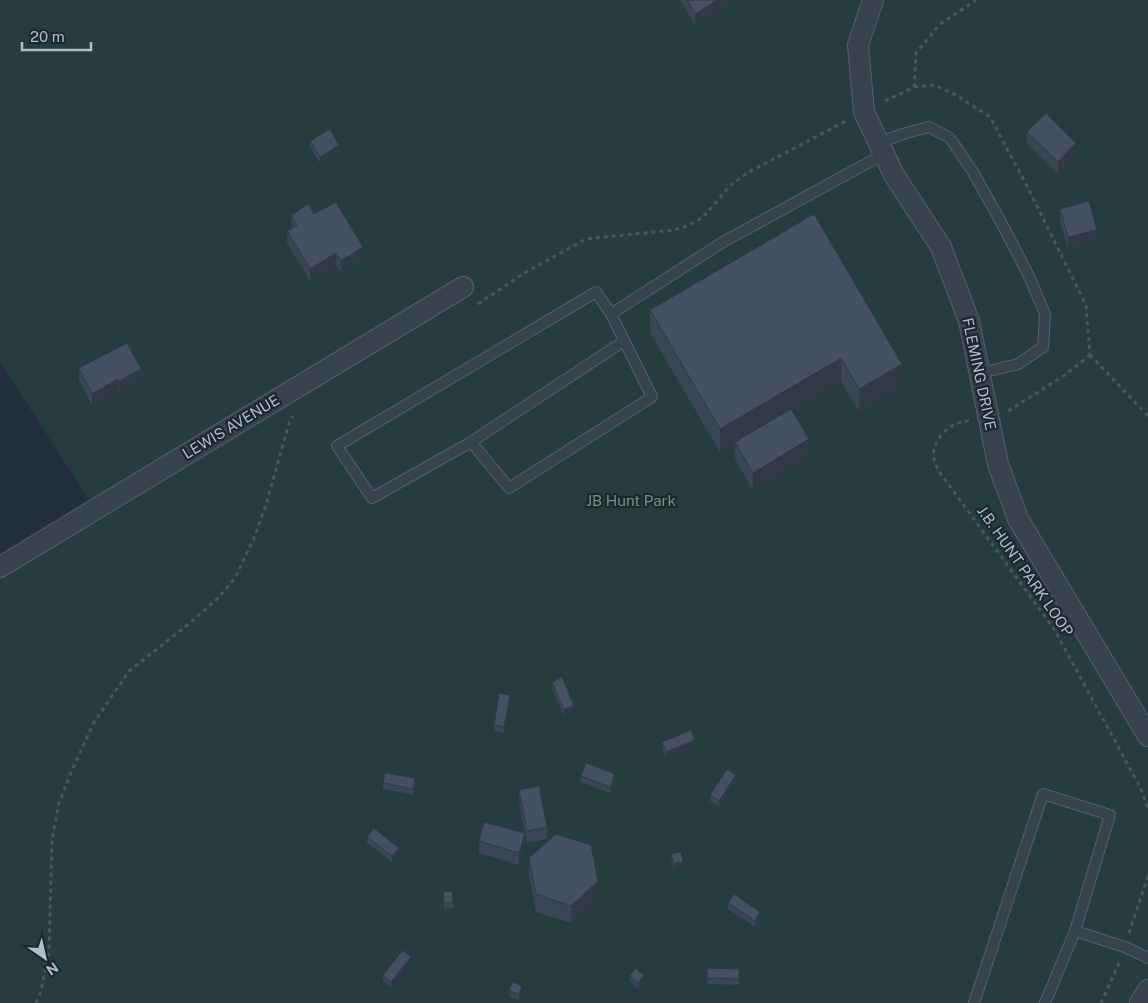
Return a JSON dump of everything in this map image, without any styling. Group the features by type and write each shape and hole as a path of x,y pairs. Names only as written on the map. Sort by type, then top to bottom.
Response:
{"street":[{"name":"FLEMING DRIVE","path":"873,0 858,45 864,112 894,175 941,247 969,321 998,464 1018,519 1148,736"},
{"name":"LEWIS AVENUE","path":"0,567 462,287"},
{"path":"1140,1003 1148,990"}],"lane":[{"path":"611,314 724,242 906,133 929,127 950,138 978,181 1028,274 1045,314 1043,347 1018,364 980,373"},
{"path":"471,442 509,488 652,397 611,314 596,292 336,446 372,498 471,442 624,341"},
{"path":"974,1003 1043,794 1110,816 1075,931 1045,1003"},
{"path":"1075,931 1125,947 1148,958"}],"path":[{"path":"914,87 916,54 940,24 976,0"},
{"path":"884,102 914,87 934,85 956,95 990,116 1086,305 1090,355 1148,416"},
{"path":"1000,416 1065,375 1090,355"},
{"name":"J.B. HUNT PARK LOOP","path":"973,421 962,420 941,434 934,447 933,458 938,470 1054,629 1140,787 1148,809"},
{"path":"1130,929 1148,876"},
{"path":"1101,1003 1120,960"}],"green space":[{"name":"JB Hunt Park","path":"0,0 1148,0 1148,1003 0,1003 0,578 101,517 0,363"}],"building":[{"path":"687,0 718,0 695,14"},
{"path":"1046,113 1076,143 1058,162 1027,132"},
{"path":"330,129 339,145 320,157 310,141"},
{"path":"1089,201 1097,230 1068,237 1060,209"},
{"path":"336,202 363,247 341,261 336,253 310,269 287,231 297,225 291,215 308,204 314,214"},
{"path":"814,214 902,364 859,389 841,358 720,429 650,310"},
{"path":"127,343 141,369 119,381 118,379 92,394 79,368"},
{"path":"791,409 809,439 753,473 735,442"},
{"path":"562,677 574,705 564,710 552,682"},
{"path":"499,693 510,695 504,727 494,725"},
{"path":"691,730 695,740 666,752 662,742"},
{"path":"586,763 615,774 610,787 581,776"},
{"path":"727,769 736,775 719,801 710,795"},
{"path":"385,773 415,778 413,789 383,783"},
{"path":"539,786 547,827 527,831 519,790"},
{"path":"484,822 525,833 519,853 479,841"},
{"path":"374,828 399,848 392,856 367,837"},
{"path":"556,834 591,845 598,881 571,906 536,894 529,858"},
{"path":"681,852 683,862 674,864 671,854"},
{"path":"452,891 453,902 444,903 443,892"},
{"path":"734,894 760,912 755,921 728,903"},
{"path":"403,950 411,957 391,982 383,975"},
{"path":"636,968 644,976 638,983 630,975"},
{"path":"707,968 739,969 739,979 707,978"},
{"path":"512,982 522,986 519,994 509,991"}]}
